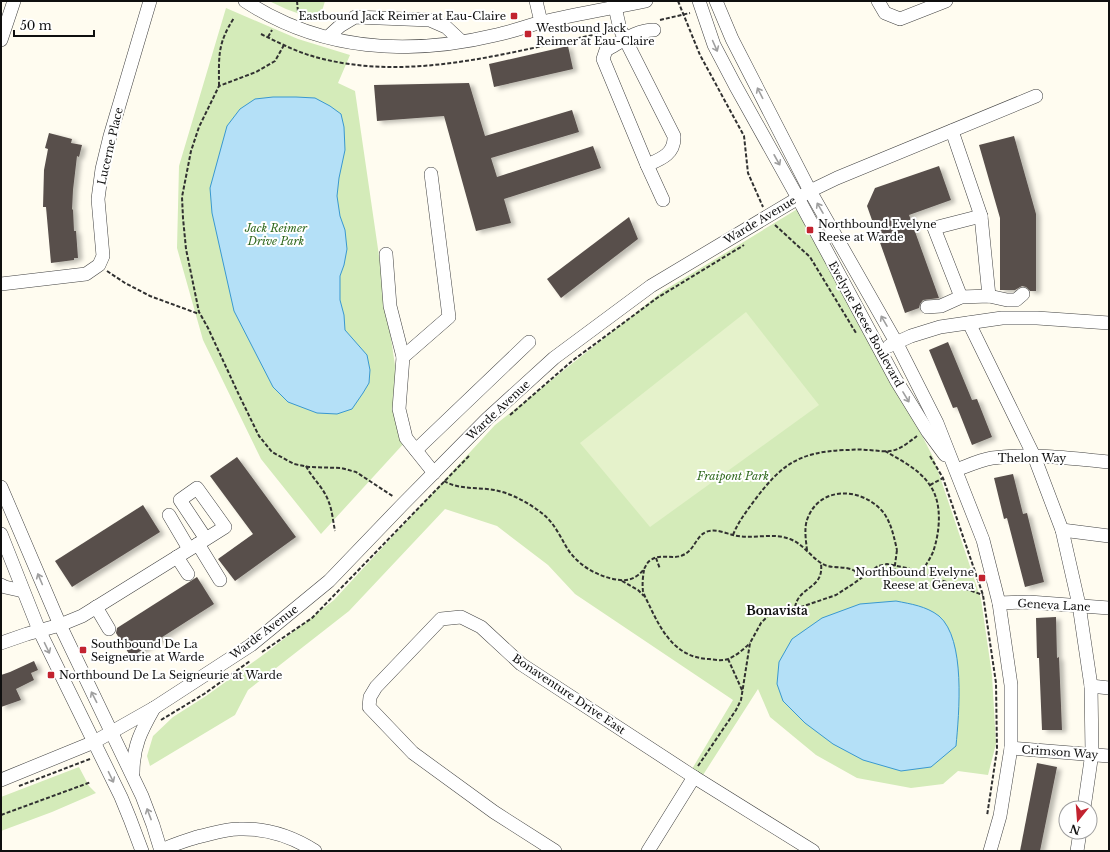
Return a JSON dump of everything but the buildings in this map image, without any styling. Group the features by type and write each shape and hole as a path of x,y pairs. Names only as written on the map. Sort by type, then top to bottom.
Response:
{"street":[{"path":"1,40 14,1"},
{"name":"Lucerne Place","path":"99,265 103,256 98,199 102,169 110,136 150,1"},
{"path":"245,1 295,28 343,41 385,47 431,47 496,35 541,22 646,1"},
{"path":"536,1 541,22"},
{"name":"Evelyne Reese Boulevard","path":"698,1 714,45 896,380 928,432 956,470"},
{"name":"Evelyne Reese Boulevard","path":"716,1 732,39 810,191 896,342 937,423 983,540 999,603 1012,685 1011,748 1000,816 990,851"},
{"path":"878,1 885,13 900,19 946,1"},
{"path":"615,7 620,29 674,136 674,143 671,151 658,160 647,165"},
{"path":"328,37 340,26 355,17 430,20 446,27 461,41"},
{"path":"654,30 639,32 625,39 606,50 603,59 663,200"},
{"name":"Warde Avenue","path":"1,780 94,742 154,708 251,644 329,581 487,419 554,358 651,286 810,191 837,178 1036,96"},
{"path":"952,131 981,216 989,296"},
{"path":"403,358 449,317 431,174"},
{"path":"961,297 934,228 981,216"},
{"path":"386,254 390,306 403,358 399,409 406,438 434,473"},
{"path":"1,284 86,274 99,265"},
{"path":"927,307 941,306 961,297 989,296 1007,300 1016,300 1023,294"},
{"path":"880,350 896,342 940,327 1002,318 1037,318 1109,324"},
{"path":"969,323 1034,456 1062,530 1079,605 1091,686 1092,753 1085,800"},
{"path":"416,450 529,342"},
{"name":"Thelon Way","path":"956,470 990,458 1034,456 1063,457 1109,462"},
{"path":"1,487 60,625 133,777 153,825 160,851 216,832 238,829 259,830 276,833 298,841 315,851"},
{"path":"169,515 198,544 220,580"},
{"path":"1062,530 1109,536"},
{"path":"1,534 39,630 130,819 142,851"},
{"path":"1,643 39,630 60,625 82,616 198,544"},
{"path":"176,557 188,574"},
{"path":"1,585 5,588 23,591"},
{"name":"Geneva Lane","path":"999,603 1029,602 1109,608"},
{"path":"96,607 109,629"},
{"name":"Bonaventure Drive East","path":"555,851 494,812 413,753 369,707 370,697 376,687 441,619 461,617 481,627 521,664 693,776 813,851"},
{"path":"1091,686 1109,688"},
{"path":"133,777 133,758 139,735 154,708"},
{"name":"Crimson Way","path":"1011,748 1092,753 1109,756"},
{"path":"648,851 693,776"},
{"path":"1077,851 1079,840"}],"path":[{"path":"297,1 298,12"},
{"path":"678,1 700,55 744,136 748,173 759,201 776,226 810,257 858,336"},
{"path":"234,18 225,34 218,56 219,86 195,139 182,197 182,218 186,249 200,314 259,436 272,452 294,464 341,468 356,472 403,504"},
{"path":"219,86 256,72 275,61 284,46"},
{"path":"508,417 572,361 657,298 749,242"},
{"path":"99,265 150,296 200,314"},
{"path":"733,535 741,518 774,476 792,462 827,451 891,451 900,448 918,435 921,442"},
{"path":"884,451 919,473 930,485 938,504 936,542 932,554 921,573"},
{"path":"928,454 943,478 983,595 996,683 997,750 986,820"},
{"path":"261,653 312,618 470,455"},
{"path":"306,466 310,475 320,486 329,501 335,531"},
{"path":"930,485 943,478"},
{"path":"444,481 457,487 494,490 524,502 544,515 550,521 568,550 586,567 608,577 628,580 638,576 647,563 652,559 683,556 705,532 717,531 746,537 780,537 789,539 798,543 821,564 854,570 859,574 861,579"},
{"path":"808,551 805,530 806,521 809,514 822,499 837,493 857,495 874,503 883,512 888,521 894,535 897,550 894,572"},
{"path":"656,558 660,569"},
{"path":"795,607 798,597 818,580 822,570 821,564"},
{"path":"693,776 741,700 750,643 766,617 778,609 818,602 836,595 878,566 887,564 907,568 983,595"},
{"path":"644,568 643,590 645,597 665,635 682,652 706,659 728,659 750,643"},
{"path":"621,580 638,590 645,597"},
{"path":"158,722 204,694 254,658"},
{"path":"728,659 742,691"},
{"path":"18,787 91,759"},
{"path":"1,815 91,782"}],"green space":[{"path":"269,1 325,1 319,21"},
{"name":"Jack Reimer Drive Park","path":"226,8 298,39 350,55 338,83 355,91 406,441 321,534 261,459 203,340 177,248 179,166"},
{"name":"Fraipont Park","path":"804,205 934,459 981,599 992,675 996,744 988,775 958,771 943,784 911,788 857,778 816,755 770,717 758,689 703,775 692,769 733,700 575,594 548,565 497,526 445,509 349,611 248,690 235,715 150,766 147,756 153,736 173,717 206,696 267,652 334,600 495,425 663,291"},
{"path":"746,312 819,405 650,527 580,443"},
{"path":"79,767 89,786 96,793 52,812 1,831 1,797"}],"water":[{"path":"273,97 315,98 341,114 344,127 345,150 337,196 340,216 345,230 347,249 340,276 340,300 344,315 345,330 367,355 370,370 369,383 352,409 337,414 317,413 288,402 273,387 234,311 212,213 210,188 227,126 240,109 255,99"},
{"path":"896,601 913,604 934,613 939,616 948,627 957,659 959,678 956,746 931,767 901,771 863,760 833,744 805,723 783,701 777,684 779,662 792,639 822,618 860,604"}],"place":[{"name":"Eastbound Jack Reimer at Eau-Claire","path":"514,16"},
{"name":"Westbound Jack Reimer at Eau-Claire","path":"528,34"},
{"name":"Northbound Evelyne Reese at Warde","path":"810,230"},
{"name":"Northbound Evelyne Reese at Geneva","path":"982,578"},
{"name":"Southbound De La Seigneurie at Warde","path":"83,650"},
{"name":"Northbound De La Seigneurie at Warde","path":"51,675"}],"district":[{"name":"Bonavista","path":"777,610"}]}
